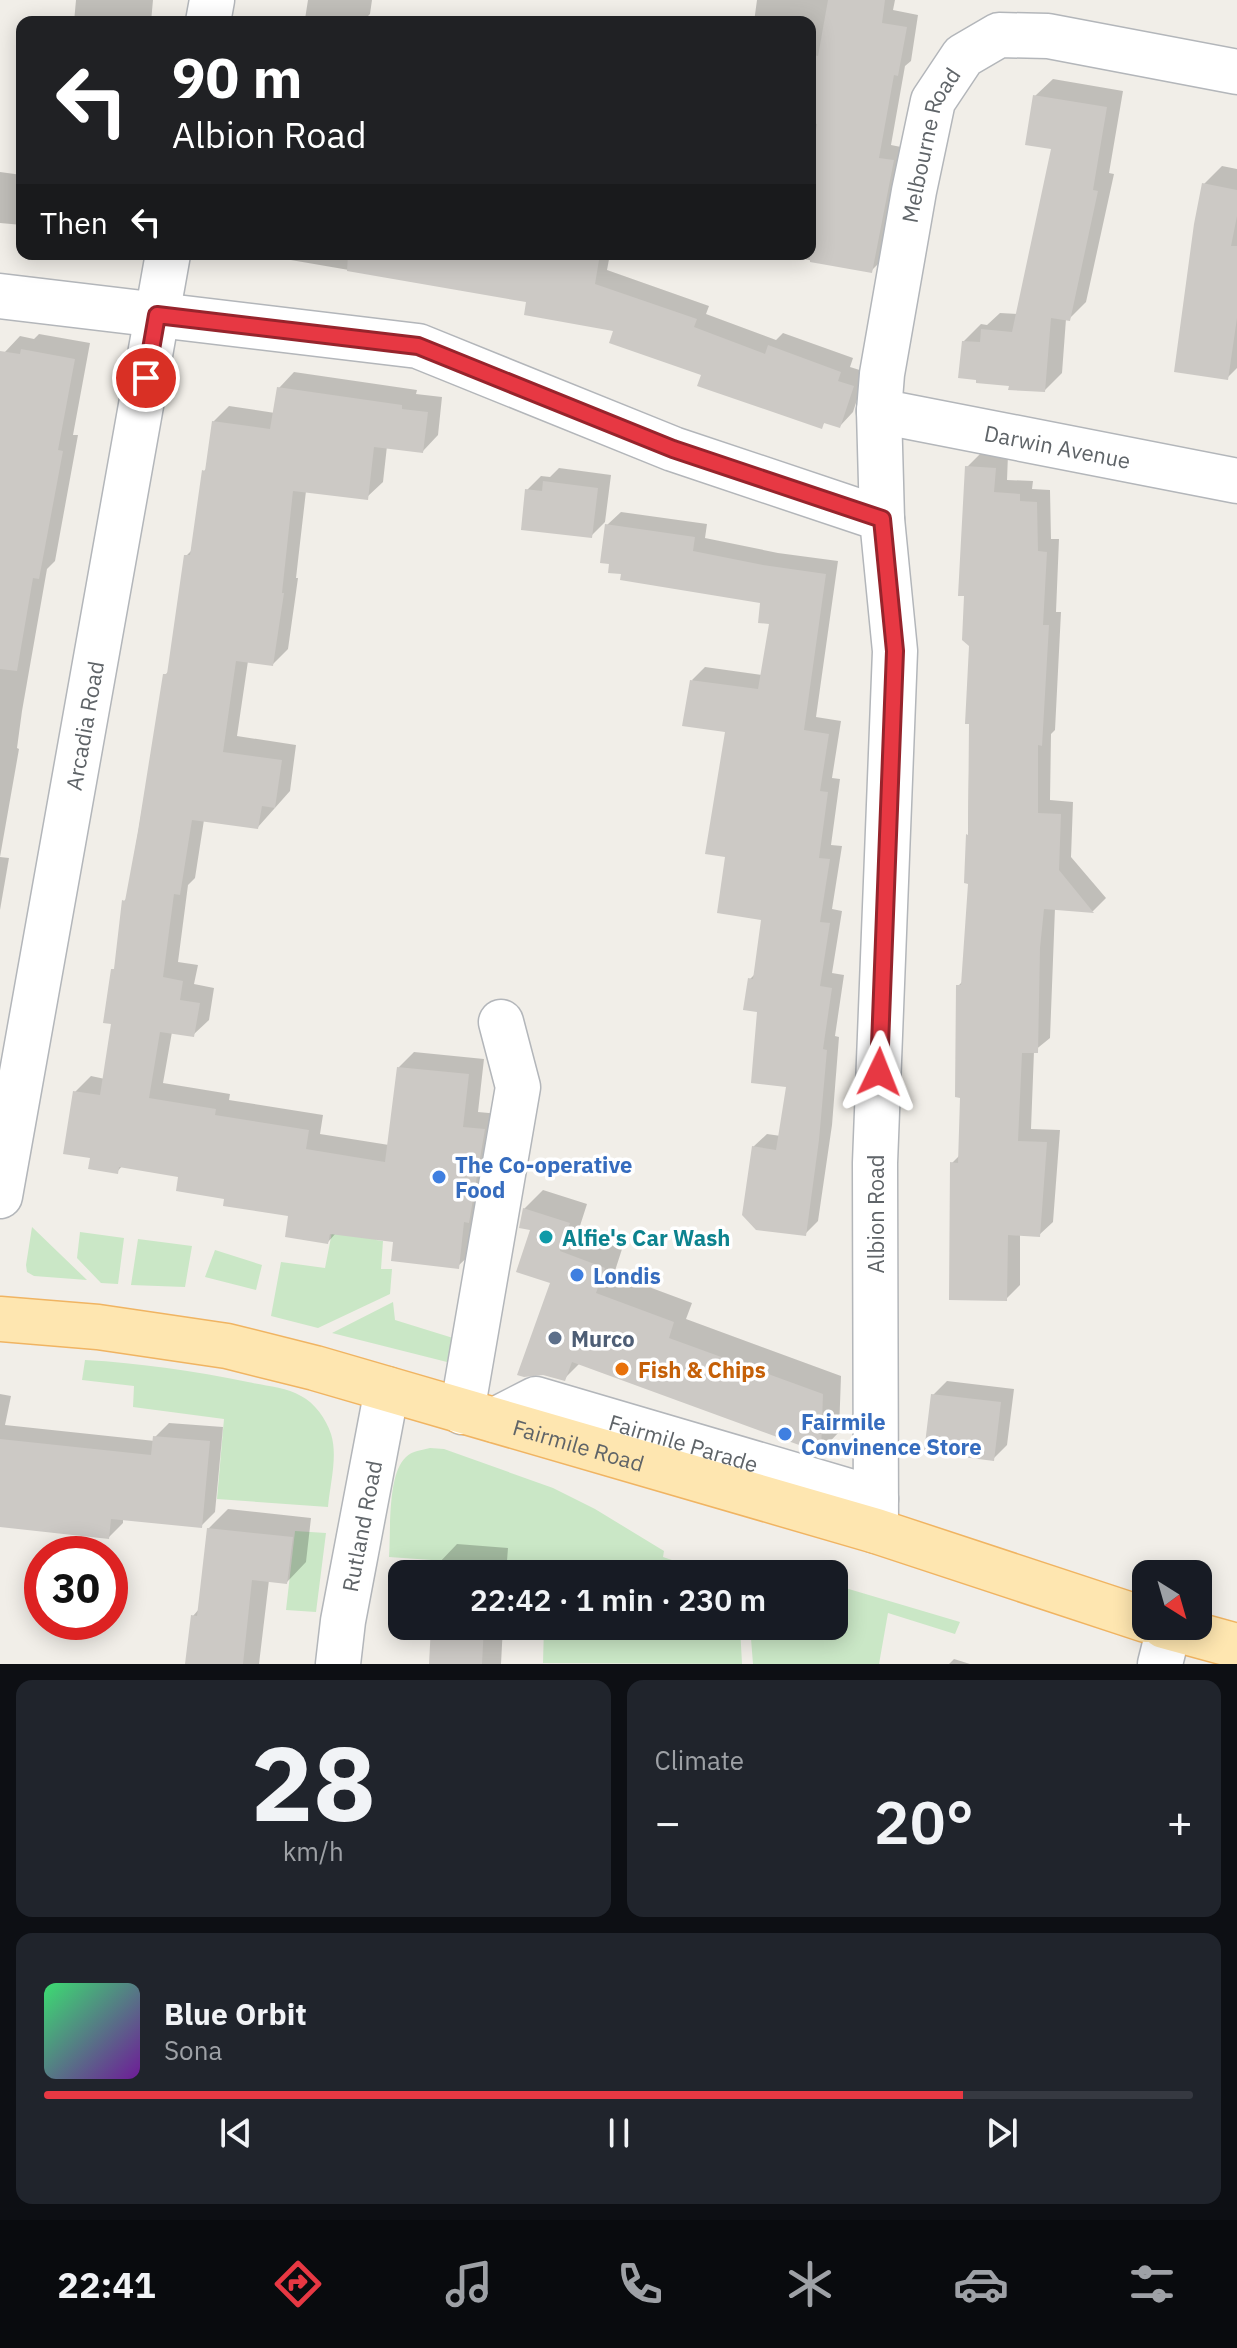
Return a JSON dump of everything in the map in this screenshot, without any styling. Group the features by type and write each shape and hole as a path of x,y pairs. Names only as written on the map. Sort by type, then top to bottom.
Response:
{"main road":[{"name":"Fairmile Road","path":"0,1319 98,1327 227,1346 479,1416 876,1515 1132,1622"},
{"name":"Fairmile Road","path":"1198,1640 1237,1646"}],"street":[{"name":"Melbourne Road","path":"882,519 879,411 882,374 933,101 963,56 999,35 1048,36 1237,72"},
{"name":"Arcadia Road","path":"0,1196 167,260"},
{"path":"0,296 418,346 673,449 882,519"},
{"name":"Darwin Avenue","path":"879,411 1237,481"},
{"name":"Albion Road","path":"876,1515 875,1163 895,651 882,519"},
{"path":"479,1416 518,1087 501,1022"},
{"name":"Rutland Road","path":"338,1664 343,1621 387,1389"}],"green space":[{"path":"32,1227 87,1280 34,1276 27,1272"},
{"path":"333,1227 376,1232 376,1240 383,1241 381,1269 392,1269 390,1294 318,1328 271,1316 281,1262 325,1268"},
{"path":"80,1232 124,1238 118,1284 101,1283 77,1258"},
{"path":"138,1239 192,1246 185,1287 131,1285"},
{"path":"215,1250 262,1265 256,1290 205,1277"},
{"path":"393,1302 395,1320 453,1338 447,1362 332,1333"},
{"path":"85,1360 207,1374 282,1389 306,1399 323,1417 333,1443 328,1507 217,1499 224,1419 133,1407 134,1386 82,1380"},
{"path":"444,1449 553,1488 595,1509 664,1551 663,1557 672,1560 431,1560 389,1557 391,1504 396,1476 408,1455 417,1451"},
{"path":"295,1531 326,1533 316,1612 286,1610"},
{"path":"848,1589 960,1622 955,1634 888,1613 879,1664 753,1664 751,1640 848,1640"},
{"path":"544,1640 741,1640 742,1664 543,1663"}],"building":[{"path":"828,0 885,0 882,23 907,27 898,76 894,75 879,158 894,160 872,273 810,262 816,260 818,56"},
{"path":"1033,95 1107,107 1093,190 1098,191 1070,321 1051,318 1045,392 1008,390 1009,386 958,378 962,341 980,342 981,329 1012,332 1051,149 1025,145"},
{"path":"1202,183 1237,190 1237,216 1231,246 1237,246 1237,318 1228,380 1174,372"},
{"path":"348,260 599,260 595,284 697,319 694,327 765,354 768,345 841,372 838,381 854,386 840,428 824,423 822,429 697,386 701,375 609,343 613,331 524,315 526,302 347,271"},
{"path":"21,349 75,359 58,450 63,451 39,579 33,578 17,671 0,669 0,351 20,354"},
{"path":"277,387 402,405 402,409 428,412 423,453 374,447 368,500 293,491 284,593 273,666 236,661 223,752 282,760 275,808 262,806 258,829 192,820 180,895 174,894 163,977 183,981 180,1000 200,1003 194,1037 160,1032 149,1098 216,1109 215,1115 309,1130 306,1149 385,1162 397,1067 469,1074 463,1127 485,1129 469,1223 464,1222 459,1269 391,1261 393,1242 330,1234 328,1244 285,1237 288,1216 223,1206 224,1199 176,1191 178,1177 119,1167 118,1174 88,1169 90,1158 63,1154 73,1091 100,1095 111,1024 103,1023 111,969 114,969 122,900 125,901 163,674 167,674 184,555 190,555 212,421 270,429"},
{"path":"965,466 996,468 994,492 1020,494 1020,501 1037,502 1038,551 1047,552 1043,625 1049,625 1042,746 1038,745 1038,813 1061,814 1059,870 1094,913 1044,909 1038,1053 1022,1053 1018,1141 1047,1142 1040,1237 1008,1235 1007,1301 949,1300 950,1162 958,1163 960,1098 955,1097 956,985 961,985 968,884 964,883 968,835 969,724 965,724 969,646 962,640 964,596 958,596"},
{"path":"543,481 598,488 592,538 521,530 525,489 542,491"},
{"path":"605,524 695,537 693,551 826,574 804,730 829,734 820,791 828,792 819,858 830,859 820,922 830,923 820,986 832,988 823,1049 827,1050 819,1140 806,1236 756,1230 742,1215 752,1146 776,1150 786,1087 751,1083 757,1012 743,1010 748,978 753,979 761,920 717,913 725,857 705,854 725,732 682,726 690,680 758,689 769,624 758,623 760,603 620,580 621,574 608,573 609,564 600,563"},
{"path":"523,1208 570,1223 560,1251 605,1268 596,1293 674,1322 669,1338 823,1394 821,1453 572,1362 565,1381 543,1375 517,1375 550,1283 516,1272 530,1230 519,1228"},
{"path":"931,1394 1001,1402 994,1461 924,1452"},
{"path":"153,1436 210,1441 202,1528 111,1519 109,1536 82,1536 0,1527 0,1439 151,1455"},
{"path":"207,1528 293,1537 287,1584 252,1580 243,1664 185,1664 191,1615 197,1616"},
{"path":"430,1640 483,1640 482,1664 429,1664"}],"place":[{"name":"The Co-operative Food","path":"439,1177"},
{"name":"Alfie's Car Wash","path":"546,1237"},
{"name":"Londis","path":"577,1275"},
{"name":"Murco","path":"555,1338"},
{"name":"Fish & Chips","path":"622,1369"},
{"name":"Fairmile Convinence Store","path":"785,1434"}],"route":[{"path":"146,378 157,315 418,346 673,449 882,519 895,651 879,1072"}]}
